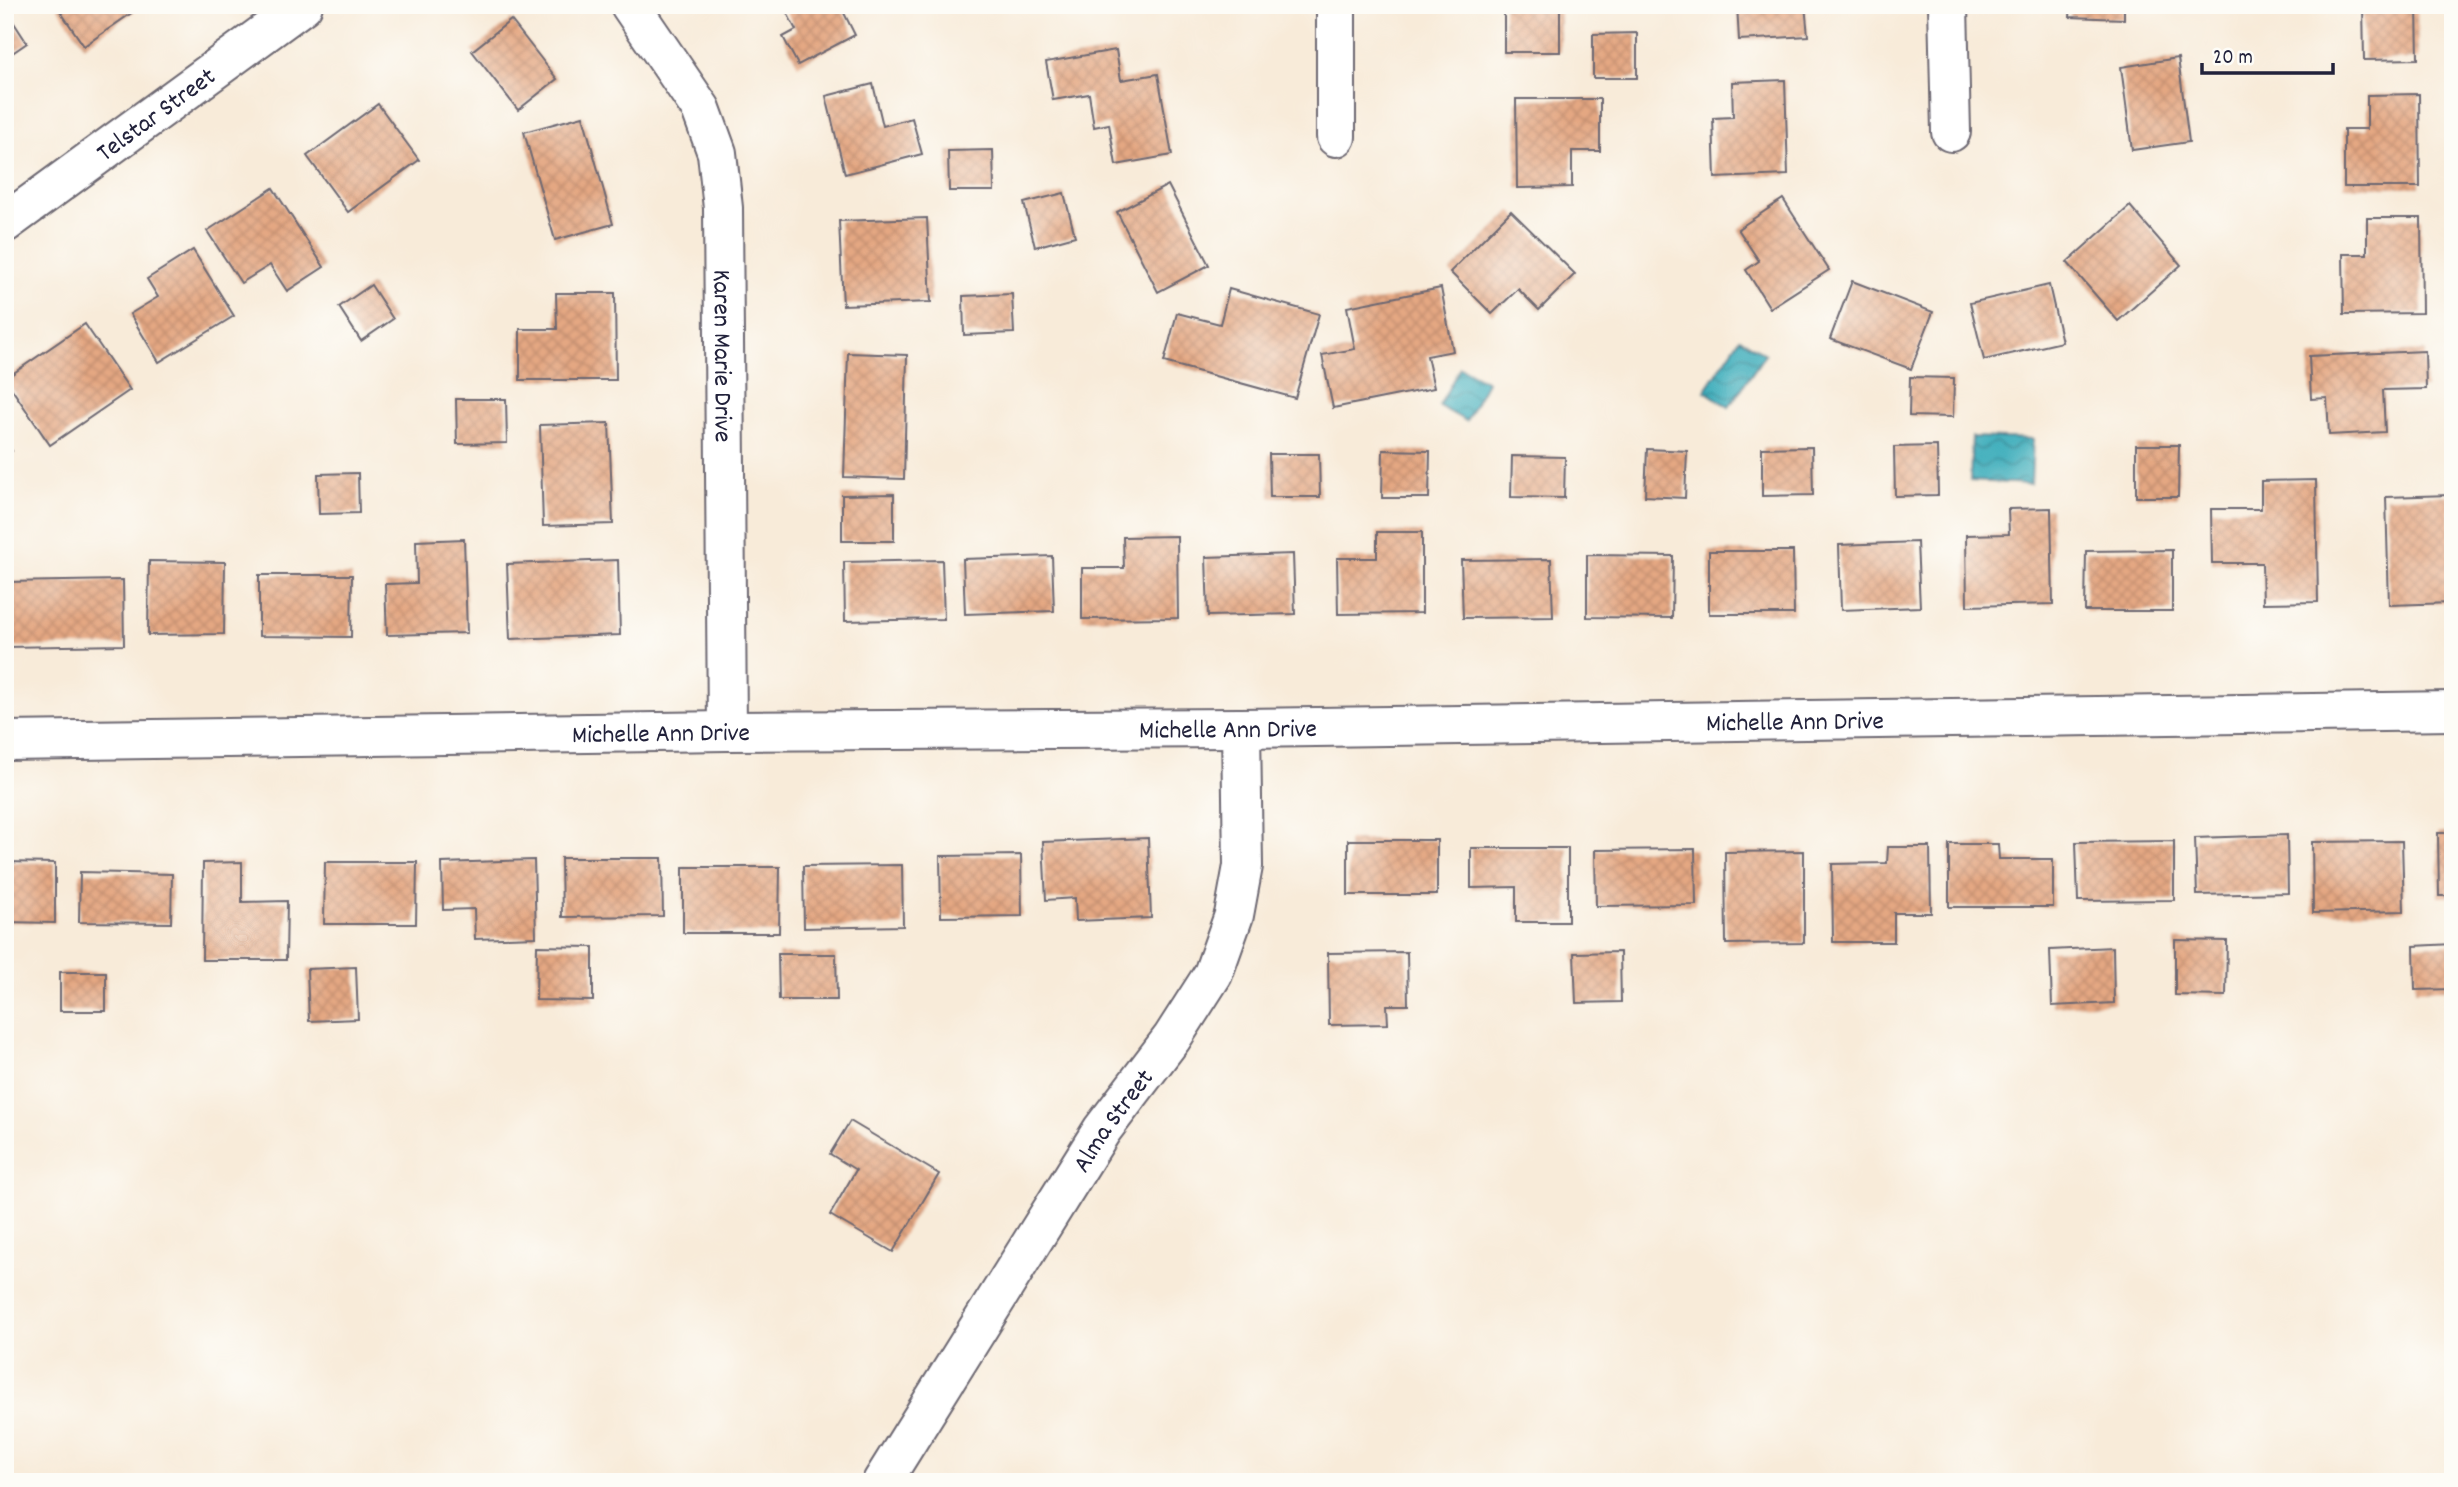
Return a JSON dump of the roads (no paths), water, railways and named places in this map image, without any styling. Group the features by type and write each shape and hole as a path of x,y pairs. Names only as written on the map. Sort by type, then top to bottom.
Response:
{"street":[{"name":"Telstar Street","path":"5,223 303,5"},
{"name":"Karen Marie Drive","path":"630,5 701,109 717,153 723,208 727,731"},
{"path":"1336,5 1336,137"},
{"path":"1948,5 1951,132"},
{"name":"Michelle Ann Drive","path":"5,741 727,731 1241,728 2453,711"},
{"name":"Alma Street","path":"882,1482 1102,1130 1172,1038 1213,974 1234,915 1243,866 1241,728"}],"water":[{"path":"1740,338 1765,354 1729,407 1705,391"},
{"path":"1460,367 1487,382 1466,421 1439,406"},
{"path":"1972,437 2033,439 2031,484 1970,481"}]}
